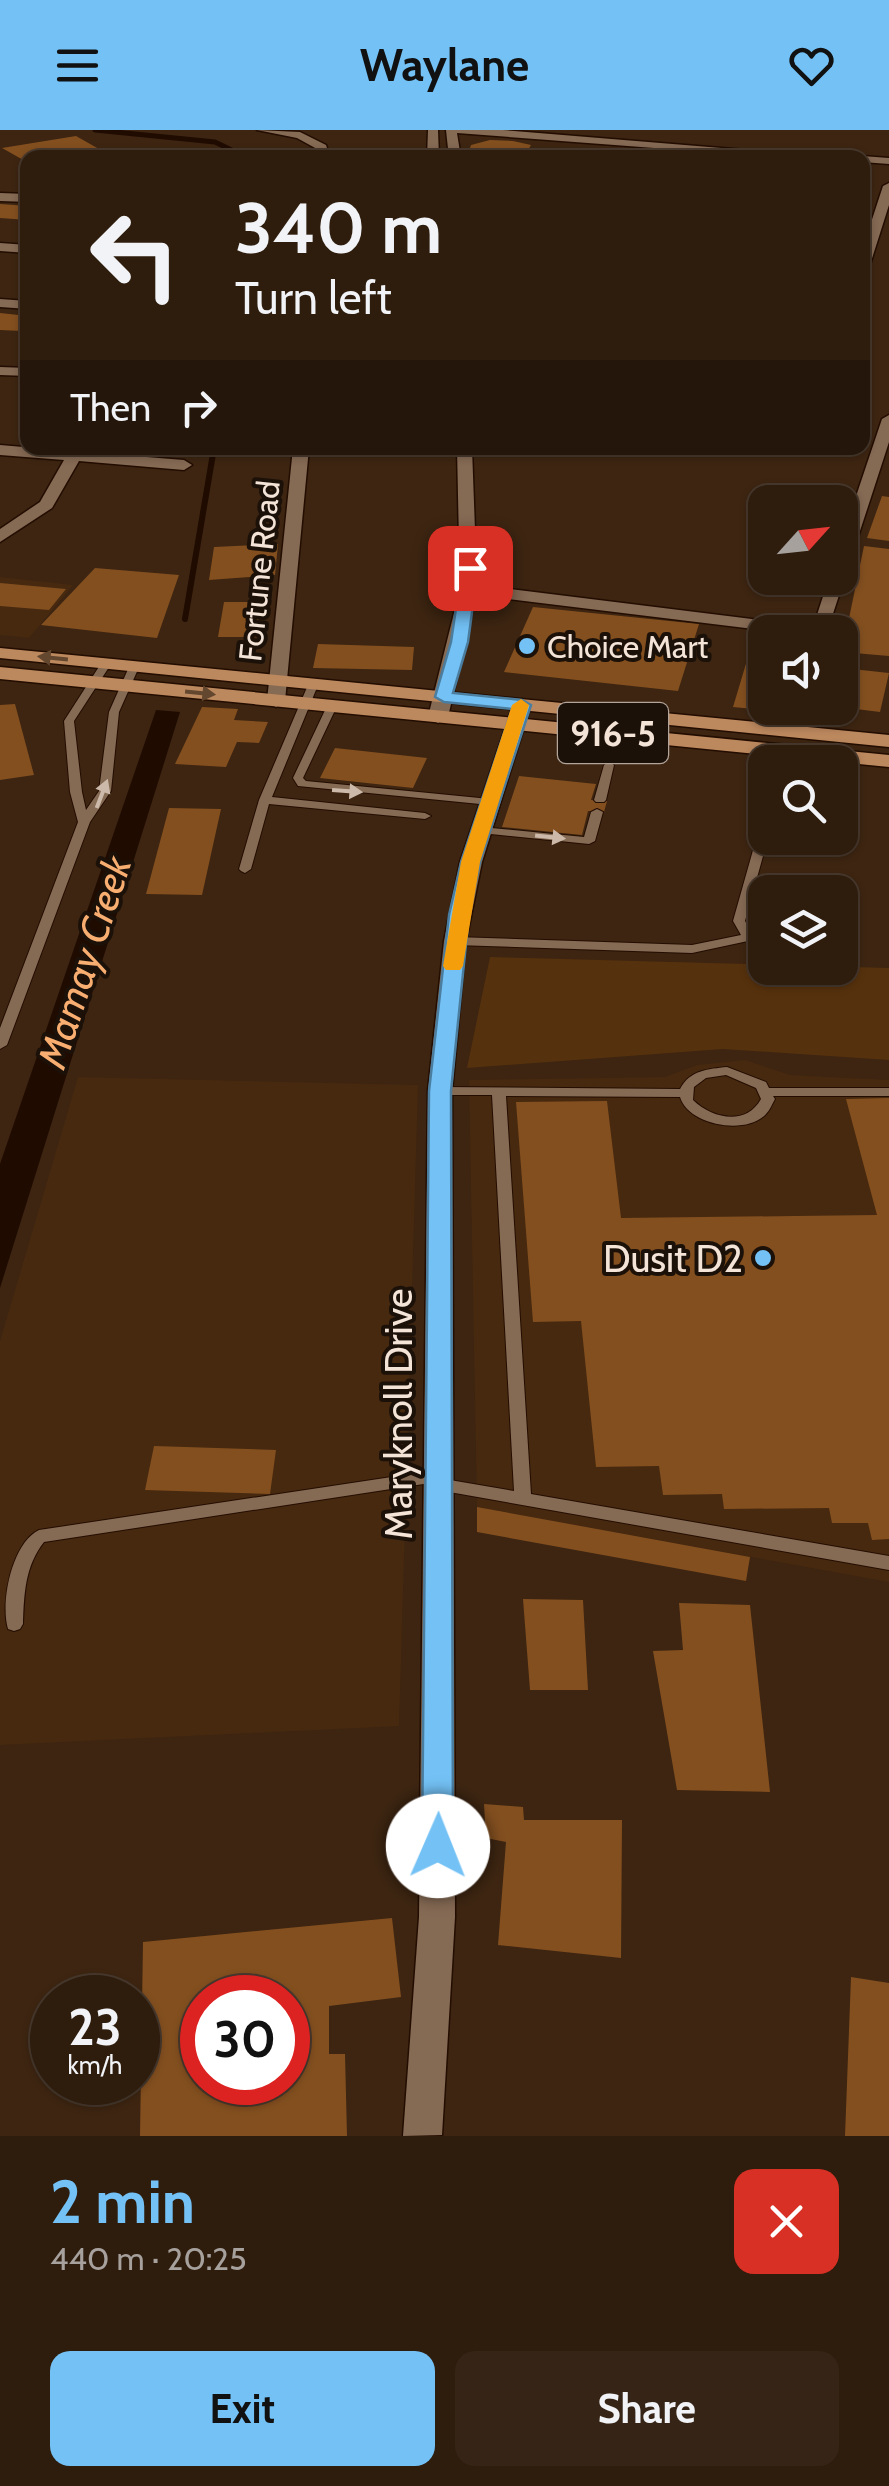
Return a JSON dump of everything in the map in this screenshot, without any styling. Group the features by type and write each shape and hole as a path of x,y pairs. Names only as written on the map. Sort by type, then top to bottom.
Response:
{"main road":[{"name":"916-5","path":"0,653 134,666 277,691"},
{"name":"916-5","path":"0,673 124,686 277,691 697,732 889,742"},
{"name":"916-5","path":"308,694 332,706 441,707"},
{"name":"916-5","path":"697,732 748,746"},
{"name":"916-5","path":"858,760 889,761"}],"street":[{"path":"262,130 290,131 317,143 320,150"},
{"path":"455,130 729,150"},
{"path":"870,243 889,186"},
{"path":"870,209 880,210"},
{"path":"469,589 814,628 826,621 889,419"},
{"path":"0,536 46,505 76,455"},
{"path":"102,455 184,465"},
{"name":"Fortune Road","path":"277,691 300,455"},
{"path":"441,707 469,589 464,455"},
{"name":"Maryknoll Drive","path":"422,2135 437,1916 440,1091 456,942 486,816 519,715"}],"lane":[{"path":"84,822 76,792 69,721 106,664"},
{"path":"0,1046 84,822 105,791 112,724 134,666"},
{"path":"246,868 264,800 308,694"},
{"path":"332,706 298,778 302,784 486,816 589,840 610,766"},
{"path":"264,800 425,816"},
{"path":"456,942 692,949 748,937 739,921 748,889"},
{"path":"684,1094 693,1079 714,1072 740,1074 766,1092 889,1092"},
{"path":"440,1091 684,1094"},
{"path":"499,1092 523,1500"},
{"path":"684,1094 700,1114 733,1121 760,1113 768,1099 766,1092"},
{"path":"14,1624 16,1576 24,1553 39,1536 438,1480 523,1500 889,1564"}],"shaded area":[{"path":"0,577 73,585 29,638 0,635"},
{"path":"490,957 748,964 748,985 858,985 858,967 889,968 889,1060 723,1049 467,1068"},
{"path":"745,1060 790,1075 889,1080 889,1582 477,1507 469,1080 665,1077 697,1065"},
{"path":"78,1077 418,1085 399,1726 0,1745 0,1341"}],"water":[{"path":"156,710 180,712 0,1288 0,1164"}],"building":[{"path":"76,136 99,149 20,150 20,158 2,148"},
{"path":"490,140 531,145 528,150 469,150 471,145"},
{"path":"0,204 20,205 20,219 0,218"},
{"path":"0,313 20,315 20,331 0,330"},
{"path":"882,496 889,497 889,541 867,538"},
{"path":"278,544 275,575 209,580 214,547"},
{"path":"864,546 889,549 889,656 858,653 858,615 850,615 854,595 858,595"},
{"path":"95,568 179,575 157,638 41,625"},
{"path":"0,583 66,589 49,610 0,606"},
{"path":"224,602 261,602 256,637 218,637"},
{"path":"533,607 699,624 678,691 504,672"},
{"path":"318,644 414,647 412,670 313,668"},
{"path":"748,657 748,708 733,707"},
{"path":"858,670 889,673 880,712 858,709"},
{"path":"15,704 34,775 0,780 0,705"},
{"path":"202,707 238,709 234,720 268,722 259,743 237,742 226,767 175,764"},
{"path":"335,748 427,758 413,788 320,778"},
{"path":"519,776 596,784 591,800 607,801 604,812 588,811 582,835 502,827"},
{"path":"169,808 221,809 202,895 146,894"},
{"path":"889,1098 889,1539 872,1540 868,1523 832,1523 829,1508 724,1509 722,1494 663,1495 659,1466 596,1467 581,1321 533,1322 516,1102 607,1101 621,1218 877,1215 846,1099"},
{"path":"154,1446 276,1450 270,1494 145,1490"},
{"path":"477,1507 750,1557 746,1581 477,1532"},
{"path":"523,1599 583,1600 588,1690 530,1690"},
{"path":"679,1603 750,1605 770,1792 677,1790 653,1651 683,1650"},
{"path":"484,1804 523,1807 524,1820 622,1820 621,1958 498,1945 506,1842 486,1838"},
{"path":"392,1918 401,1997 329,2006 329,2054 345,2054 347,2136 140,2136 140,2105 160,2105 160,1975 142,1975 143,1942"},
{"path":"851,1977 889,1983 889,2136 845,2136"}],"waterway":[{"name":"Mamay Creek","path":"95,130 215,142 232,150"},
{"name":"Mamay Creek","path":"185,619 213,455"}],"slow traffic":[{"path":"453,966 471,862 521,705"}],"place":[{"name":"Choice Mart","path":"527,646"},
{"name":"Dusit D2","path":"763,1258"}],"route":[{"path":"438,1846 440,1091 459,915 471,862 522,705 444,697 460,642 470,568"}]}
